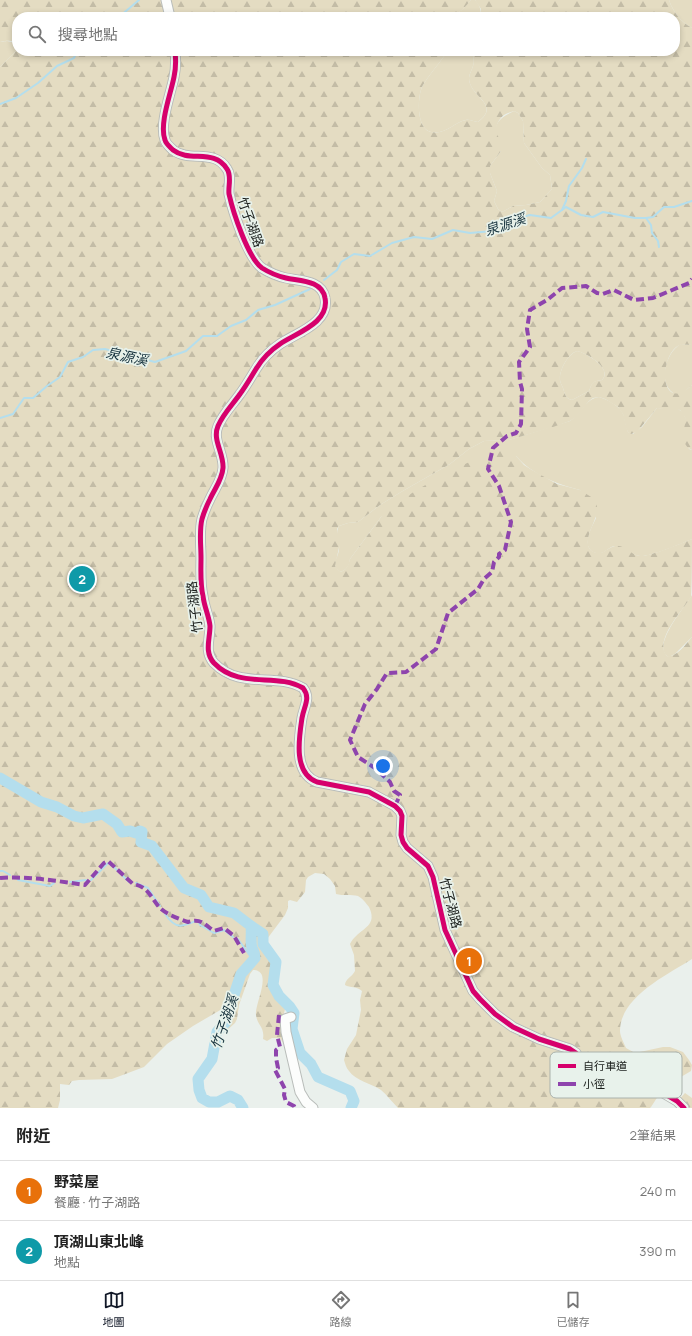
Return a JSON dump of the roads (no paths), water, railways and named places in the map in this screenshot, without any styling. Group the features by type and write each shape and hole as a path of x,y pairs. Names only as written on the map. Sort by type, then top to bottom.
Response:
{"street":[{"path":"166,0 169,12"},
{"name":"竹子湖路","path":"176,56 174,76 166,109 163,130 164,139 176,152 184,156 207,156 221,162 227,169 230,176 228,189 236,220 251,255 260,267 274,275 312,283 318,286 324,295 326,304 322,314 316,322 278,345 260,362 217,428 216,438 223,459 223,469 202,521 201,535 201,574 203,597 210,625 208,643 210,657 214,663 221,668 244,679 289,682 303,688 307,696 303,715 300,744 302,768 305,774 311,780 317,782 368,792 395,806 400,811 402,816 400,835 407,848 428,866 433,877 445,930 473,991 495,1014 513,1027 539,1039 570,1049 574,1052"},
{"path":"291,1017 286,1019 286,1032 300,1092 306,1102 313,1108"},
{"name":"竹子湖路","path":"673,1098 678,1101 684,1108"}],"waterway":[{"path":"125,12 139,0"},
{"path":"0,104 16,98 38,83 57,66 74,58 75,56"},
{"path":"562,210 566,201 569,186 582,168 586,159"},
{"name":"泉源溪","path":"324,280 337,270 341,262 354,254 370,256 392,243 414,237 432,239 453,230 470,233 493,231 504,222 530,215 551,218 566,207 581,215 593,217 603,212 635,218 646,218 653,217 664,207 674,207 692,201"},
{"path":"646,218 651,225 652,233 658,241 659,247"},
{"name":"泉源溪","path":"0,418 13,414 24,398 33,398 60,377 68,362 83,357 93,350 105,349 155,362 186,351 203,336 217,336 231,326 246,320 258,310 275,305 310,289"},
{"name":"竹子湖溪","path":"0,778 41,802 57,807 74,816 83,818 103,814 117,824 122,832 142,832 141,842 152,846 184,888 201,895 209,907 234,913 251,926 251,946 255,954 255,958 241,974 226,1012 226,1022 217,1032 212,1059 198,1079 199,1090 202,1098 209,1102 218,1102 230,1096 238,1100 243,1108"},
{"path":"91,880 108,863 129,882"},
{"path":"0,871 10,875"},
{"path":"18,880 50,886 54,883"},
{"path":"70,882 86,880"},
{"path":"136,883 148,888 160,906"},
{"path":"165,914 176,925 180,926 198,920 200,925 214,933 224,930 233,937"},
{"path":"251,926 263,934 263,944 276,962 273,985 279,996 294,1013 292,1029 300,1053 311,1064 318,1077 350,1091 354,1101 351,1108"},
{"path":"238,939 253,960"}],"place":[{"name":"頂湖山東北峰","path":"82,579"},
{"name":"野菜屋","path":"469,961"}]}
